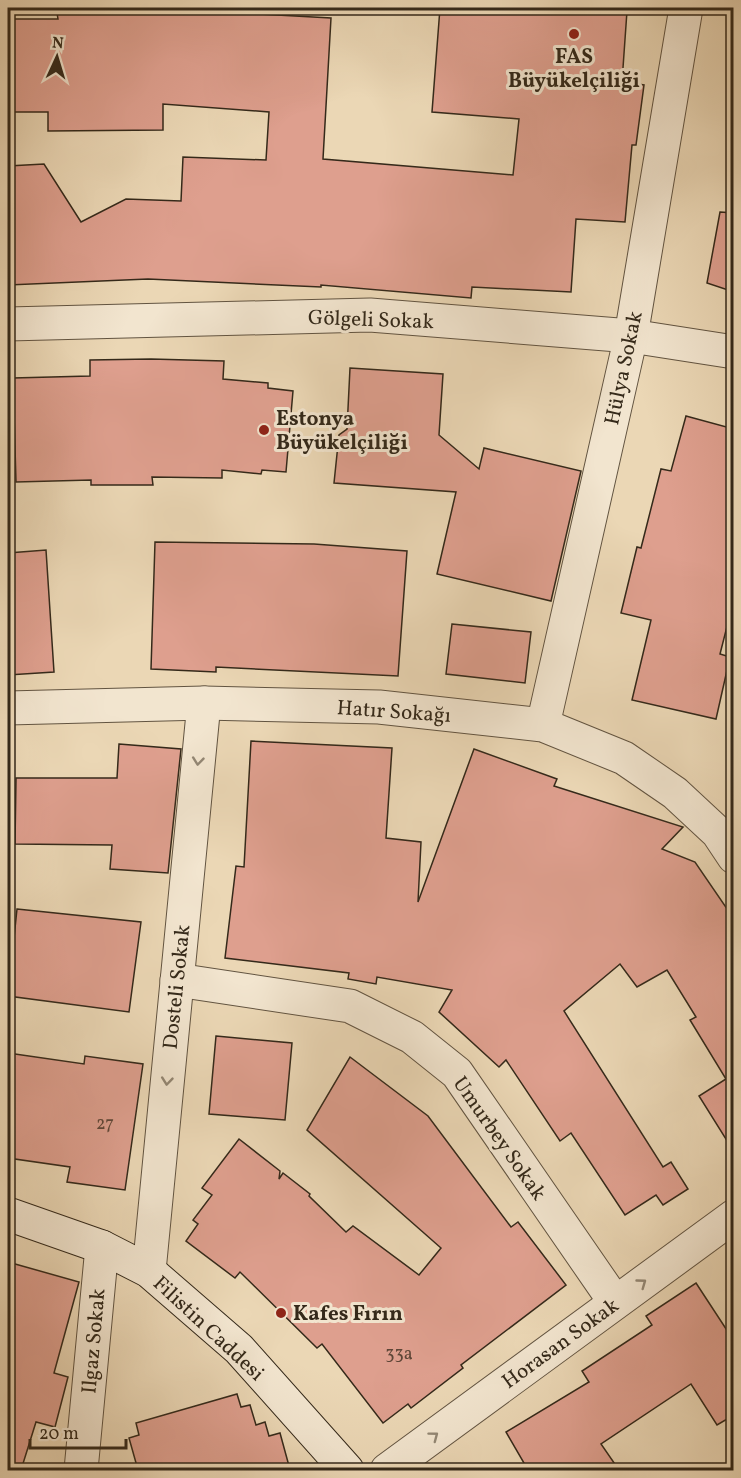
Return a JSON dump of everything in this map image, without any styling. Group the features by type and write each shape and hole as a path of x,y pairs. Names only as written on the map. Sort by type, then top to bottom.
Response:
{"street":[{"name":"Hülya Sokak","path":"543,725 631,336 686,8"},
{"name":"Gölgeli Sokak","path":"8,324 370,315 631,336 734,352"},
{"name":"Hatır Sokağı","path":"8,708 204,703 380,707 543,725 624,758 675,793 718,833 734,857"},
{"name":"Dosteli Sokak","path":"149,1271 204,703"},
{"name":"Umurbey Sokak","path":"177,980 350,1006 412,1036 457,1073 615,1302"},
{"name":"Filistin Caddesi","path":"8,1214 102,1247 149,1271 239,1349 348,1470"},
{"name":"Horasan Sokak","path":"387,1470 734,1216"},
{"name":"Ilgaz Sokak","path":"81,1470 102,1247"}],"building":[{"path":"440,8 563,8 627,11 622,82 644,85 636,145 632,145 625,222 576,219 571,292 472,287 471,298 321,285 321,287 148,279 8,285 8,166 44,164 81,222 126,199 181,201 183,157 266,160 269,112 163,104 163,130 48,131 48,112 8,112 8,19 58,19 57,13 190,13 190,10 331,18 323,159 513,175 519,119 432,112"},
{"path":"720,212 734,213 734,292 707,283"},
{"path":"90,360 224,361 223,379 268,383 268,388 293,391 286,472 262,470 261,474 222,470 222,478 152,477 153,485 91,485 91,480 16,482 13,378 90,376"},
{"path":"350,368 443,374 439,435 479,469 484,448 581,471 551,601 437,574 456,492 334,483 339,435 347,429"},
{"path":"686,416 734,429 734,599 720,654 730,657 716,719 632,700 651,620 621,613 637,547 641,548 661,469 671,471"},
{"path":"155,542 314,544 407,551 398,676 216,667 216,672 151,669"},
{"path":"46,550 54,672 8,675 8,553"},
{"path":"452,624 531,632 525,683 446,674"},
{"path":"251,741 392,748 386,838 421,842 418,902 474,749 557,779 554,786 683,827 662,849 695,862 734,919 734,1152 699,1096 726,1079 690,1020 696,1017 667,970 637,987 620,964 564,1011 663,1167 671,1162 688,1189 663,1205 656,1195 625,1215 571,1133 560,1141 506,1060 499,1067 439,1012 452,990 377,977 376,984 348,979 349,973 225,958 236,866 244,867"},
{"path":"119,744 181,749 168,873 110,869 112,845 15,844 16,778 117,778"},
{"path":"17,909 141,922 129,1012 8,996"},
{"path":"216,1036 292,1043 285,1120 209,1114"},
{"path":"8,1053 84,1064 85,1056 143,1064 125,1190 67,1182 70,1167 8,1158"},
{"path":"350,1057 428,1116 511,1227 518,1222 566,1285 461,1365 463,1368 411,1408 408,1404 383,1423 322,1344 317,1348 240,1272 235,1278 186,1241 198,1224 193,1220 212,1195 202,1188 239,1139 280,1171 279,1179 283,1173 310,1194 309,1196 346,1232 353,1226 419,1275 441,1248 307,1130"},
{"path":"8,1262 79,1282 54,1373 68,1377 55,1427 36,1422 21,1470 8,1470"},
{"path":"696,1283 734,1341 734,1415 717,1425 691,1384 601,1444 619,1470 528,1470 506,1432 589,1382 582,1371 652,1325 646,1316"},
{"path":"237,1394 241,1407 250,1405 256,1425 265,1422 269,1436 280,1433 289,1466 270,1470 138,1470 129,1438 139,1435 136,1423"}],"place":[{"name":"FAS Büyükelçiliği","path":"574,34"},
{"name":"Estonya Büyükelçiliği","path":"264,430"},
{"name":"Kafes Fırın","path":"281,1313"}]}
